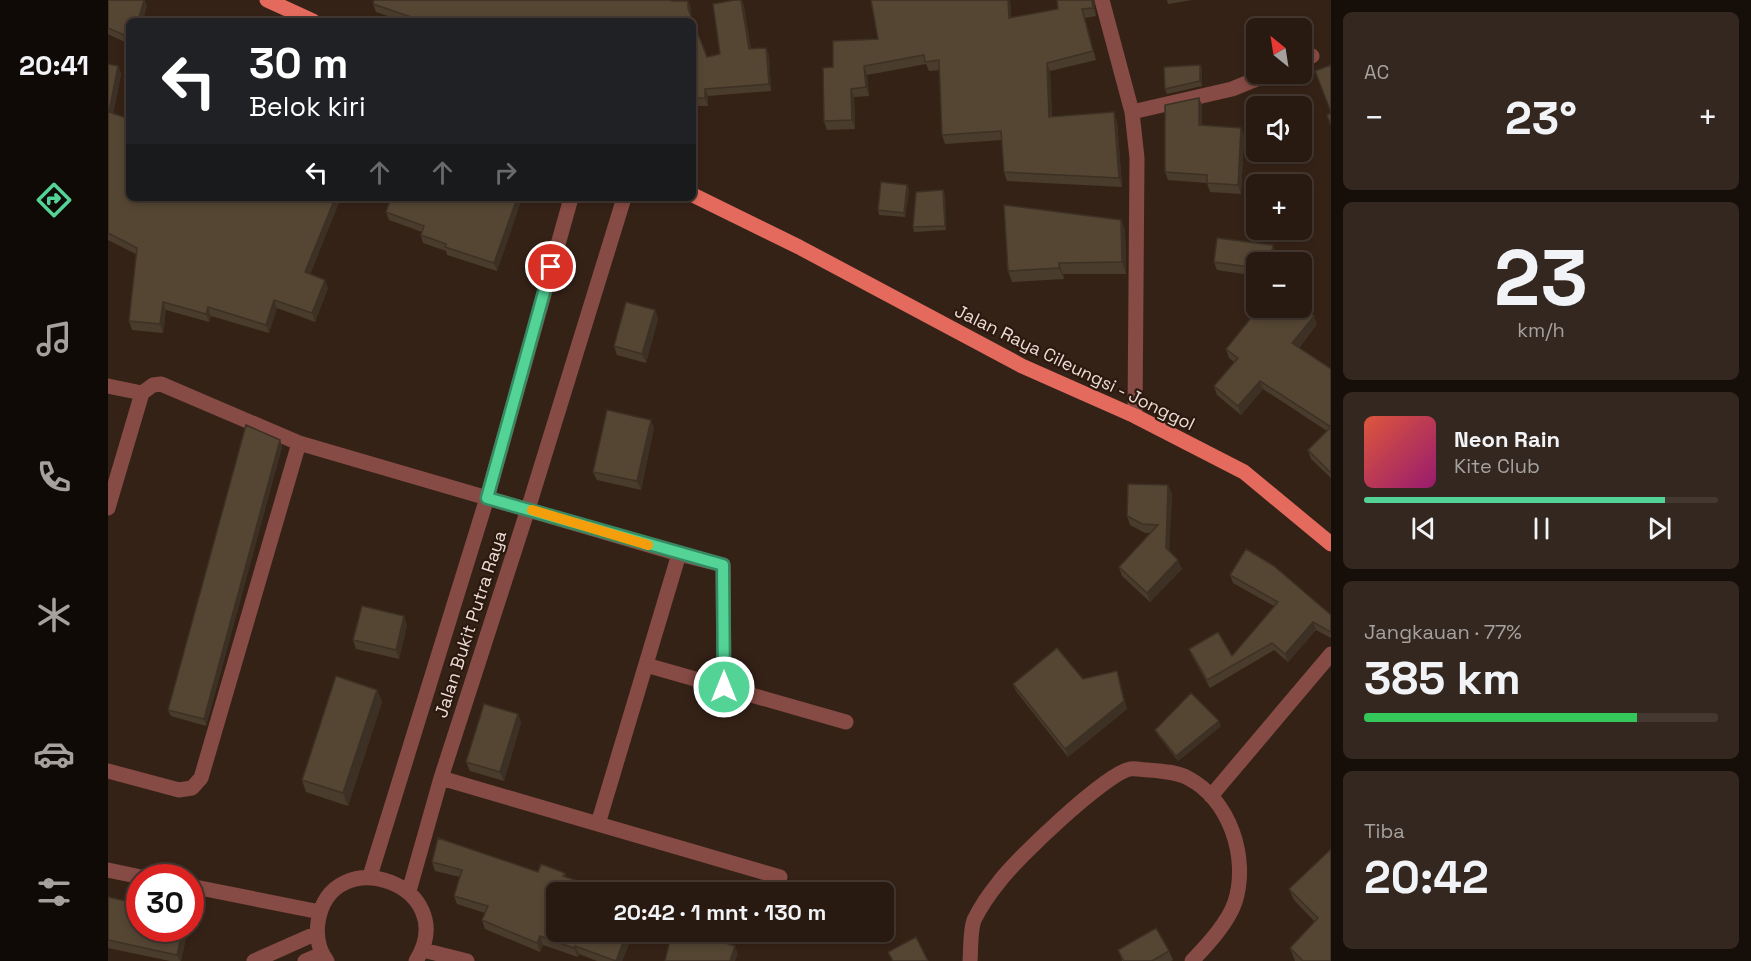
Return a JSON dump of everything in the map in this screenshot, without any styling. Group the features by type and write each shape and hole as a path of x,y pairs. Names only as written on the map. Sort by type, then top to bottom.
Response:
{"main road":[{"path":"275,2 307,18"},
{"name":"Jalan Raya Cileungsi - Jonggol","path":"696,196 799,247 1022,366 1135,416 1244,472 1331,544"}],"street":[{"path":"1102,0 1132,112 1138,199 1135,416"},
{"path":"1132,112 1232,89 1246,83"},
{"name":"Jalan Bukit Putra Raya","path":"370,876 487,498 570,201"},
{"name":"Jalan Bukit Putra Raya","path":"409,891 441,778 528,509 623,201"},
{"path":"108,508 142,393 153,385 161,384 299,443 723,565 724,687"},
{"path":"108,386 142,393"},
{"path":"108,771 179,790 192,788 201,778 299,443"},
{"path":"598,824 679,554"},
{"path":"1211,796 1331,654"},
{"path":"646,665 846,722"},
{"path":"970,961 973,922 999,881 1064,818 1106,783 1129,769 1164,771 1188,778 1211,796 1227,819 1237,845 1239,870 1235,903 1211,941 1192,961"},
{"path":"441,778 780,877"},
{"path":"108,870 126,874"},
{"path":"305,961 324,957 317,933 320,912 332,894 348,881 370,876 391,880 409,891 421,908 426,929 419,956 467,961"},
{"path":"204,889 320,912"},
{"path":"254,961 317,933"}],"building":[{"path":"108,0 144,0 139,18 126,18 126,36 108,28"},
{"path":"374,0 671,0 688,1 692,18 414,18 373,4"},
{"path":"741,0 749,49 766,48 769,84 705,89 705,98 696,98 696,29 707,57 720,54 713,4"},
{"path":"871,0 1008,0 1009,18 1058,9 1057,0 1092,0 1093,8 1082,9 1093,51 1047,63 1049,117 1114,112 1119,178 1004,172 1001,131 942,135 939,60 925,62 924,55 864,66 866,87 851,89 852,120 824,121 823,68 833,67 833,41 878,39"},
{"path":"108,64 118,66 109,112 126,118 126,201 334,201 305,272 325,280 312,313 274,300 266,325 208,307 206,314 163,302 160,324 129,321 137,248 108,233"},
{"path":"1200,65 1200,81 1165,89 1164,67"},
{"path":"1331,65 1331,112 1315,71"},
{"path":"1199,98 1199,125 1241,128 1238,185 1207,183 1207,175 1165,172 1165,105"},
{"path":"1331,113 1331,125 1327,115"},
{"path":"881,182 907,185 904,213 878,210"},
{"path":"943,190 945,226 913,227 916,192"},
{"path":"390,201 516,201 494,263 445,247 446,244 421,235 424,226 386,212"},
{"path":"1004,205 1121,220 1122,262 1059,263 1059,268 1008,271"},
{"path":"1217,238 1273,245 1272,252 1246,252 1246,266 1214,262"},
{"path":"626,302 655,310 642,354 614,346"},
{"path":"1312,314 1314,316 1292,343 1331,369 1331,427 1260,381 1238,406 1214,386 1238,358 1226,349 1251,318 1312,318"},
{"path":"607,410 651,420 637,481 593,472"},
{"path":"246,425 280,440 204,719 168,710"},
{"path":"1331,427 1331,473 1308,450"},
{"path":"1128,484 1168,485 1166,548 1178,560 1147,593 1119,567 1158,525 1142,524 1127,516"},
{"path":"1246,549 1274,566 1331,615 1331,632 1313,622 1285,654 1272,643 1207,680 1189,649 1218,632 1232,656 1278,602 1230,575"},
{"path":"362,606 404,616 396,650 353,640"},
{"path":"1057,648 1083,679 1117,671 1124,701 1065,749 1013,684"},
{"path":"336,676 377,690 343,793 302,780"},
{"path":"1191,693 1219,721 1176,756 1155,730"},
{"path":"484,704 518,714 500,772 466,762"},
{"path":"438,838 538,872 541,864 565,873 563,876 581,882 546,882 546,938 540,936 537,943 482,920 488,906 454,896 462,870 432,862"},
{"path":"1331,849 1331,961 1303,961 1290,948 1318,918 1289,889"},
{"path":"108,897 126,901 126,942 180,942 177,955 108,940"},
{"path":"1156,928 1169,951 1152,961 1124,961 1118,950"},
{"path":"916,937 928,961 893,961 888,952"},
{"path":"557,942 623,942 616,961 575,946 574,948"},
{"path":"670,942 722,942 735,946 730,961 665,961"}],"slow traffic":[{"path":"532,510 648,545"}],"route":[{"path":"551,267 487,498 723,565 724,687"}]}
